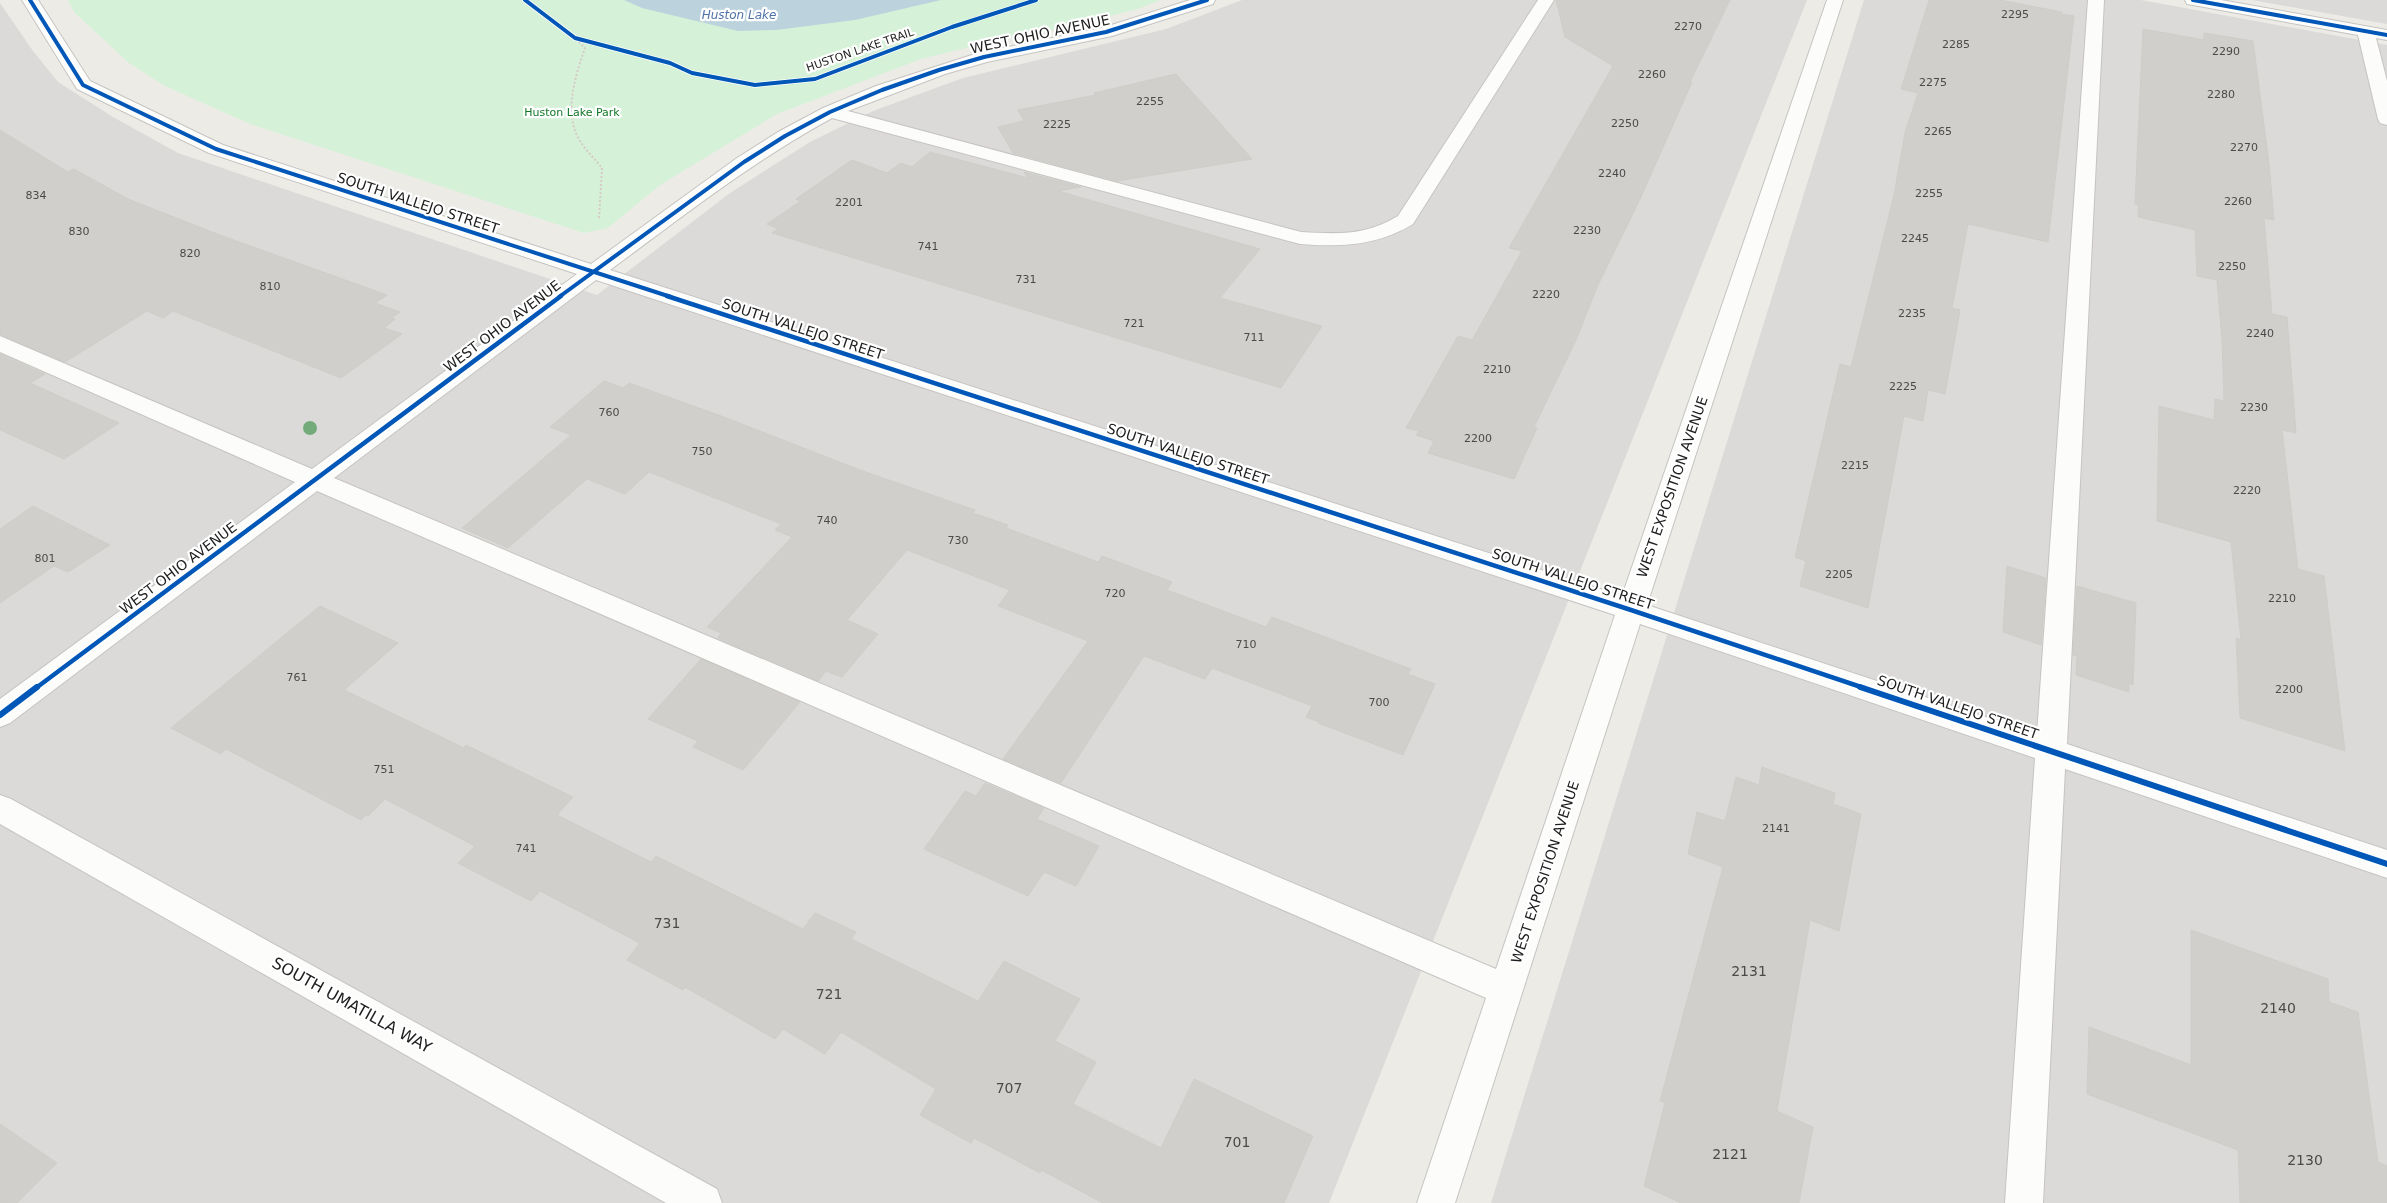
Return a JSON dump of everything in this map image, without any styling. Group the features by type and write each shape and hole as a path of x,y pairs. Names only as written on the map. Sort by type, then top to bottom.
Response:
{"street":[{"name":"SOUTH VALLEJO STREET","path":"30,0 83,85 216,149 1631,610 2387,864"},
{"name":"WEST OHIO AVENUE","path":"0,715 593,272 744,162 785,136 830,112 882,90 984,57 1106,32 1207,0"},
{"path":"830,112 1300,238 1362,239 1390,231 1406,220 1546,0"},
{"name":"WEST EXPOSITION AVENUE","path":"1436,1203 1631,610 1835,0"},
{"path":"2024,1203 2096,0"},
{"path":"2193,0 2387,35"},
{"path":"2366,31 2387,119"},
{"path":"0,343 314,480 1506,990"},
{"name":"SOUTH UMATILLA WAY","path":"0,808 703,1203"}],"path":[{"path":"980,18 1036,0"},
{"path":"575,38 585,48 577,68 571,118 578,140 602,168 593,272"}],"shaded area":[{"path":"1242,0 1807,0 1329,1203 0,1203 0,3 33,51 58,82 113,117 178,153 597,295 730,193 810,142 873,111 963,78 1166,29"},
{"path":"1864,0 2141,0 2387,45 2387,1203 1491,1203"},
{"path":"2252,0 2387,0 2387,24"}],"green space":[{"name":"Huston Lake Park","path":"68,0 1160,0 1138,9 1054,30 978,45 921,59 777,114 660,185 608,228 584,233 250,124 165,86 129,63 74,12"}],"water":[{"name":"Huston Lake","path":"624,0 941,0 855,20 776,30 738,31 642,8"}],"building":[{"path":"1556,0 1730,0 1690,82 1692,82 1640,199 1597,287 1576,340 1534,427 1537,428 1514,479 1428,453 1434,441 1416,435 1419,431 1406,428 1458,336 1472,340 1522,251 1509,248 1613,66 1565,37"},
{"path":"1929,0 2000,0 2074,16 2048,242 1968,224 1952,308 1960,310 1945,394 1928,390 1923,421 1904,416 1868,608 1800,586 1806,561 1795,557 1840,364 1851,367 1894,195 1905,133 1918,93 1901,89"},
{"path":"2143,29 2204,40 2204,33 2253,41 2269,164 2274,220 2264,218 2272,314 2287,317 2296,433 2282,430 2298,569 2324,576 2345,751 2240,718 2236,638 2241,640 2231,542 2157,521 2159,406 2214,420 2215,399 2224,401 2222,339 2217,280 2197,276 2195,230 2138,217 2139,205 2135,204"},
{"path":"1176,74 1252,159 1117,181 1013,153 998,127 1024,121 1018,110 1096,95 1094,93"},
{"path":"0,130 68,172 74,169 128,199 217,234 387,295 375,303 400,312 391,318 395,319 384,328 402,334 341,378 173,311 163,318 147,311 65,362 0,334"},
{"path":"930,152 1028,178 1024,172 1081,187 1058,191 1260,249 1220,298 1322,326 1281,388 772,233 778,229 767,224 801,201 796,199 852,160 887,173 901,163 912,167"},
{"path":"0,354 45,374 30,383 119,423 64,459 0,430"},
{"path":"604,381 623,388 629,383 724,417 860,470 975,510 973,513 1008,525 1006,528 1098,562 1102,556 1172,582 1167,590 1266,627 1272,617 1411,669 1408,674 1435,684 1403,755 1306,717 1312,706 1212,668 1205,679 1144,656 1061,783 1003,759 1088,641 998,606 1010,590 907,550 847,620 878,634 842,677 826,671 818,681 718,638 721,633 707,627 792,537 775,530 781,524 649,472 625,494 587,479 508,548 462,528 571,435 550,427"},
{"path":"33,506 110,545 68,572 54,566 0,603 0,529"},
{"path":"2007,566 2046,578 2041,645 2003,632"},
{"path":"2077,586 2136,603 2133,685 2129,683 2129,692 2076,675 2077,656 2073,655"},
{"path":"320,606 398,643 344,690 464,748 466,745 573,797 557,815 651,862 656,856 803,929 815,913 856,932 851,939 978,1001 1004,961 1080,999 1055,1041 1096,1062 1073,1104 1161,1148 1194,1079 1313,1136 1284,1203 1103,1203 1041,1170 1040,1173 974,1138 971,1143 920,1115 936,1089 841,1032 825,1054 783,1029 775,1039 685,987 683,990 627,960 640,943 540,891 531,901 458,863 475,846 385,799 368,816 366,815 361,820 226,749 221,754 171,728"},
{"path":"701,659 800,702 743,770 693,747 698,741 648,719"},
{"path":"1762,767 1835,793 1833,804 1861,814 1839,931 1810,920 1777,1111 1813,1127 1799,1203 1681,1203 1644,1186 1665,1103 1660,1101 1723,867 1688,854 1697,812 1725,821 1736,777 1759,785"},
{"path":"985,783 1044,808 1037,819 1099,846 1076,886 1044,872 1028,896 924,849 965,791 976,796"},
{"path":"2191,930 2328,979 2329,1002 2358,1012 2378,1162 2387,1166 2387,1203 2240,1203 2238,1150 2087,1094 2089,1027 2191,1065"},
{"path":"0,1124 57,1163 17,1203 0,1203"}],"cycle path":[{"path":"30,0 83,85 216,149 1631,610 2387,864"},
{"name":"HUSTON LAKE TRAIL","path":"525,0 575,38 670,63 692,73 755,85 815,79 952,27 1036,0"},
{"path":"0,715 593,272 744,162 785,136 830,112 882,90 939,70 984,57 1106,32 1207,0"},
{"path":"2193,0 2387,35"}]}
